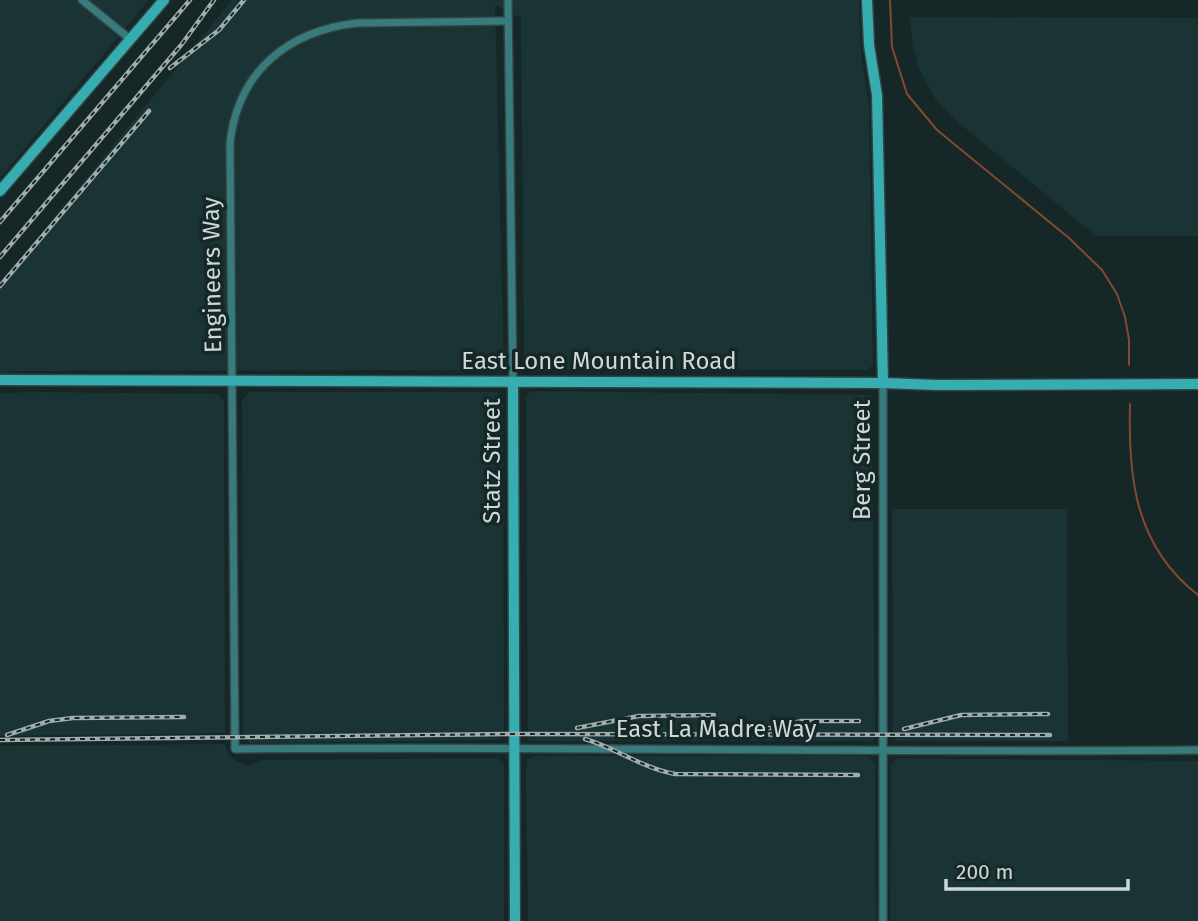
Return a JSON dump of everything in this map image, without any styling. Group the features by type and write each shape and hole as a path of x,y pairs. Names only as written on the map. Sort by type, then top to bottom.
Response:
{"street":[{"path":"82,0 130,39"},
{"path":"0,191 164,0"},
{"name":"Statz Street","path":"508,0 515,921"},
{"name":"Berg Street","path":"867,0 869,45 878,106 883,383 883,921"},
{"name":"Engineers Way","path":"234,749 230,143 238,106 246,89 263,66 289,44 311,32 358,23 508,21"},
{"name":"East Lone Mountain Road","path":"0,380 1198,384"},
{"name":"East La Madre Way","path":"234,749 514,747 1198,750"}],"shaded area":[{"path":"0,0 149,0 0,178"},
{"path":"232,0 859,0 861,54 869,105 873,365 867,370 531,369 524,361 521,18 495,5 504,370 13,371 0,374 0,284"},
{"path":"910,17 1198,18 1198,236 1096,236 960,124 936,100 919,69 913,48"},
{"path":"531,391 872,395 875,738 872,741 528,741 526,396"},
{"path":"249,392 497,392 503,400 504,733 497,740 250,743 243,735 242,400"},
{"path":"0,393 217,394 224,400 225,733 0,736"},
{"path":"892,509 1067,509 1068,741 897,741 893,737"},
{"path":"225,744 229,755 248,765 264,760 497,758 504,763 504,921 0,921 0,746"},
{"path":"535,756 867,756 875,763 876,921 528,921 526,767 528,759"},
{"path":"897,758 1198,761 1198,921 890,921 891,765"}],"waterway":[{"path":"890,0 892,47 907,94 937,130 1069,238 1102,270 1117,294 1125,317 1129,365"},
{"path":"1130,404 1134,484 1148,533 1177,576 1198,595"}],"railway":[{"path":"0,222 190,0"},
{"path":"0,257 182,44 214,0"},
{"path":"170,68 219,30 244,0"},
{"path":"0,286 149,111"},
{"path":"904,729 961,715 1048,714"},
{"path":"577,728 639,716 714,715"},
{"path":"7,735 49,721 73,718 184,717"},
{"path":"765,729 802,721 859,721"},
{"path":"0,740 514,734 1050,735"},
{"path":"585,739 651,767 675,774 858,775"}]}
